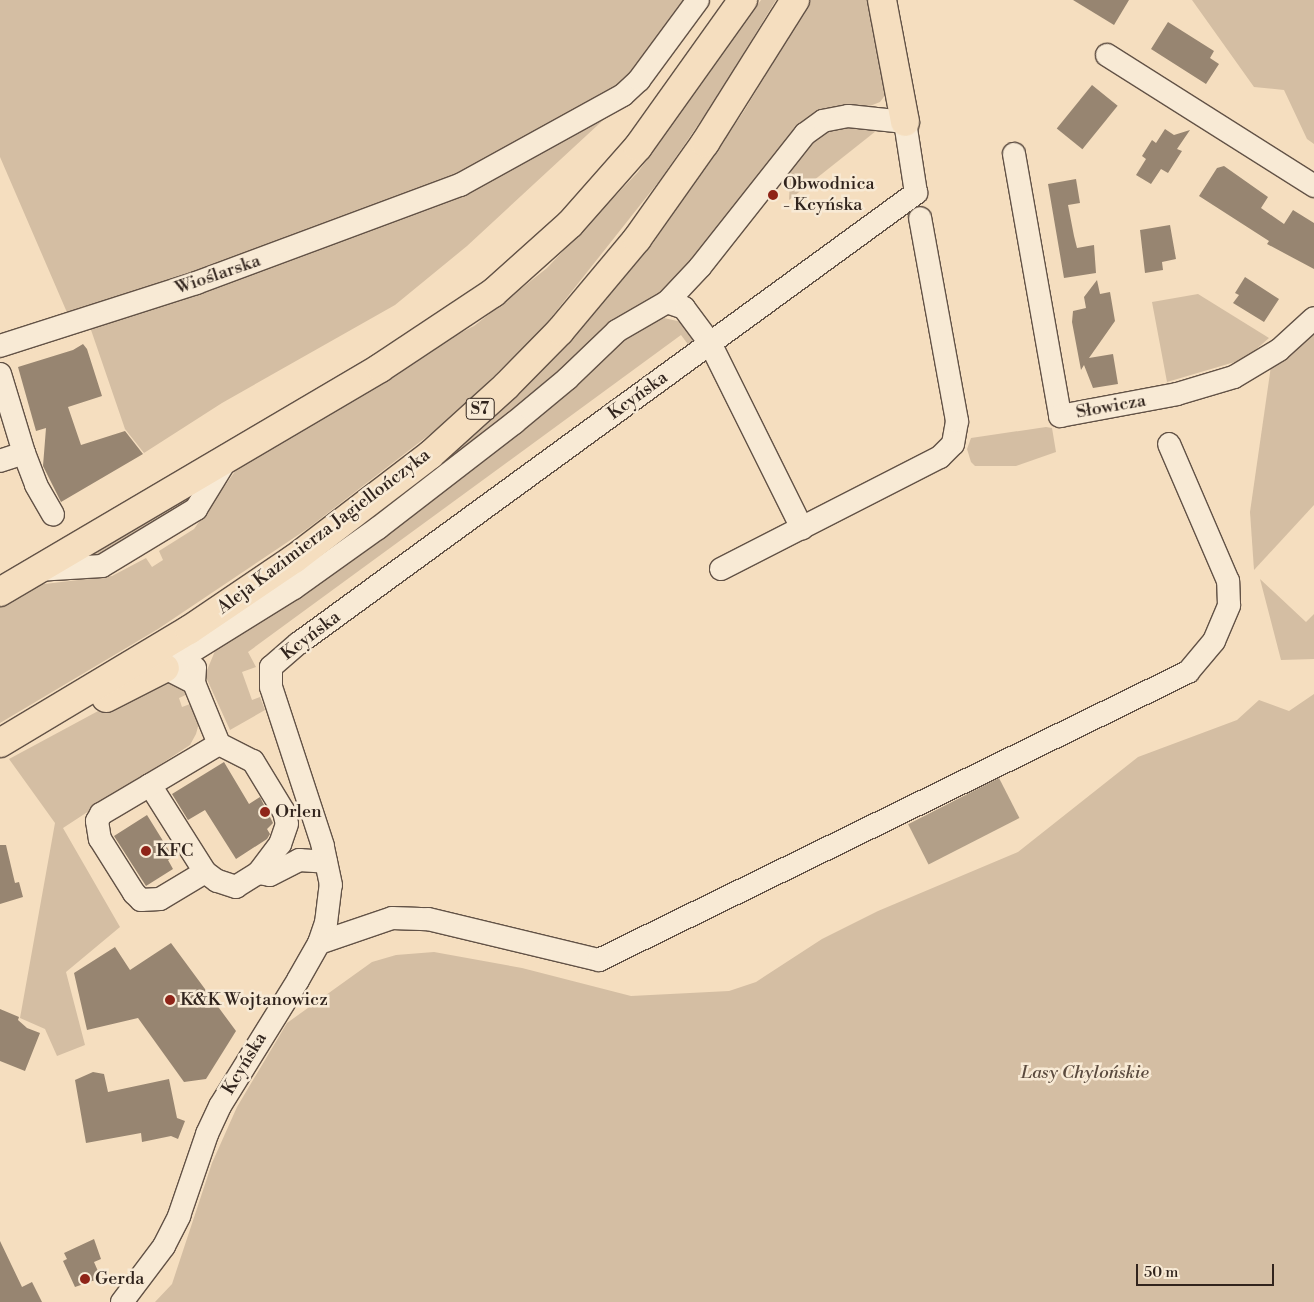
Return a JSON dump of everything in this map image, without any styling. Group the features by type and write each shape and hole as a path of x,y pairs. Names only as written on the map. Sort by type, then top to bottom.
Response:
{"main road":[{"path":"0,592 380,368 493,293 570,224 638,147 743,0"},
{"name":"Aleja Kazimierza Jagiellończyka","path":"0,743 189,630 294,559 430,455 530,363 601,283 674,189 795,0"},
{"path":"882,0 905,122"},
{"path":"59,709 99,701 144,682 165,668"}],"street":[{"name":"Wioślarska","path":"0,346 196,284 434,197 623,95 639,80 698,0"},
{"path":"1107,55 1314,186"},
{"path":"165,668 294,588 385,523 537,404 617,331 667,302 700,267 805,134 823,121 848,116 905,122"},
{"name":"Kcyńska","path":"122,1302 164,1246 178,1216 220,1106 319,943 331,898 326,862 272,687 271,667 299,643 916,193 905,122"},
{"name":"Słowicza","path":"1014,154 1060,416 1178,394 1234,377 1278,350 1314,318"},
{"path":"721,569 940,457 956,439 958,421 920,218"},
{"path":"667,302 684,308 710,343 802,528"},
{"path":"0,374 24,453 36,485 53,515"},
{"path":"319,943 392,918 428,919 599,960 1188,672 1214,641 1229,605 1228,580 1169,444"},
{"path":"0,461 24,453"},
{"path":"150,785 205,872 217,881 236,887 258,873 284,834 284,812 254,761 219,744 194,683 196,649"},
{"path":"165,668 194,683"},
{"path":"205,872 171,894 149,901 141,900 100,839 97,821 101,814 219,744"},
{"path":"258,873 270,875 298,860 326,862"}],"green space":[{"path":"0,0 694,0 613,111 467,246 395,305 222,403 144,453 125,429 90,327 75,331 0,157"},
{"path":"761,0 776,0 716,99 660,180 542,329 451,418 307,529 158,629 0,723 0,605 36,585 112,576 146,558 152,567 163,560 159,551 194,529 241,463 403,362 474,326 547,268 638,172"},
{"path":"811,0 873,0 886,94 880,102 870,106 829,109 682,277 474,445 299,574 529,382 568,343 651,246 744,111"},
{"path":"1192,0 1314,0 1314,144 1307,139 1284,90 1254,87"},
{"path":"845,123 876,131 789,200 791,160 815,133"},
{"path":"1198,294 1269,338 1245,359 1167,382 1152,302"},
{"path":"664,318 686,323 695,333 690,347 681,335 248,652 256,667 242,672 252,700 260,697 265,710 230,730 205,675 215,651 341,565 624,336"},
{"path":"1314,326 1314,505 1254,570 1250,512 1271,366"},
{"path":"1046,427 1052,428 1056,452 1016,466 975,466 971,462 967,449 971,438"},
{"path":"204,484 195,500 103,558 77,561"},
{"path":"1260,579 1306,622 1314,614 1314,659 1281,660"},
{"path":"152,682 172,682 188,694 179,698 182,707 193,703 199,723 190,745 63,828 120,927 66,972 85,1045 57,1056 45,1029 20,1018 55,823 9,759"},
{"name":"Lasy Chylońskie","path":"1314,694 1314,1302 155,1302 172,1284 212,1163 237,1107 287,1023 372,962 396,955 434,952 522,968 631,996 729,991 756,982 822,939 878,911 1018,852 1138,757 1237,720 1259,700 1289,711"}],"shaded area":[{"path":"999,778 1019,818 929,864 908,824"}],"building":[{"path":"1073,0 1129,0 1114,25"},
{"path":"1168,22 1214,51 1210,58 1219,64 1206,84 1151,49"},
{"path":"1092,85 1118,106 1082,149 1057,129"},
{"path":"1165,129 1174,135 1190,130 1177,149 1182,151 1168,173 1161,169 1151,184 1136,175 1146,159 1142,156 1152,140 1156,143"},
{"path":"1224,166 1268,197 1261,208 1284,224 1293,210 1314,223 1314,269 1267,244 1269,241 1199,196 1217,168"},
{"path":"1076,179 1080,203 1068,205 1074,236 1077,248 1094,245 1096,273 1064,278 1048,184"},
{"path":"1170,225 1176,259 1162,262 1163,270 1145,273 1140,230"},
{"path":"1245,277 1279,299 1264,322 1233,303 1239,295 1235,293"},
{"path":"1097,280 1100,294 1110,292 1115,321 1089,358 1113,354 1118,384 1093,388 1084,365 1081,370 1072,322 1073,311 1086,308 1084,297"},
{"path":"83,344 87,349 102,396 68,407 81,445 125,431 143,454 61,502 43,466 46,428 36,431 18,367 73,350"},
{"path":"224,762 249,804 260,797 273,823 267,829 270,834 267,839 236,859 205,810 188,820 172,794"},
{"name":"KFC","path":"147,815 173,857 168,860 173,869 146,886 114,836"},
{"path":"0,845 6,845 15,883 19,882 23,897 0,904"},
{"path":"171,943 236,1031 206,1079 184,1082 138,1018 87,1030 74,973 115,947 130,970"},
{"path":"0,1009 19,1017 18,1020 27,1028 40,1033 25,1071 0,1061"},
{"path":"93,1072 104,1074 108,1092 169,1079 177,1118 185,1121 178,1139 171,1136 142,1142 141,1133 86,1143 75,1080"},
{"path":"94,1239 101,1259 94,1262 101,1278 75,1287 63,1261 67,1259 64,1253"},
{"path":"0,1241 22,1287 32,1282 42,1302 0,1302"}],"place":[{"name":"Obwodnica - Kcyńska","path":"773,195"},
{"name":"Orlen","path":"265,812"},
{"name":"KFC","path":"146,851"},
{"name":"K&K Wojtanowicz","path":"170,1000"},
{"name":"Gerda","path":"85,1279"}]}
